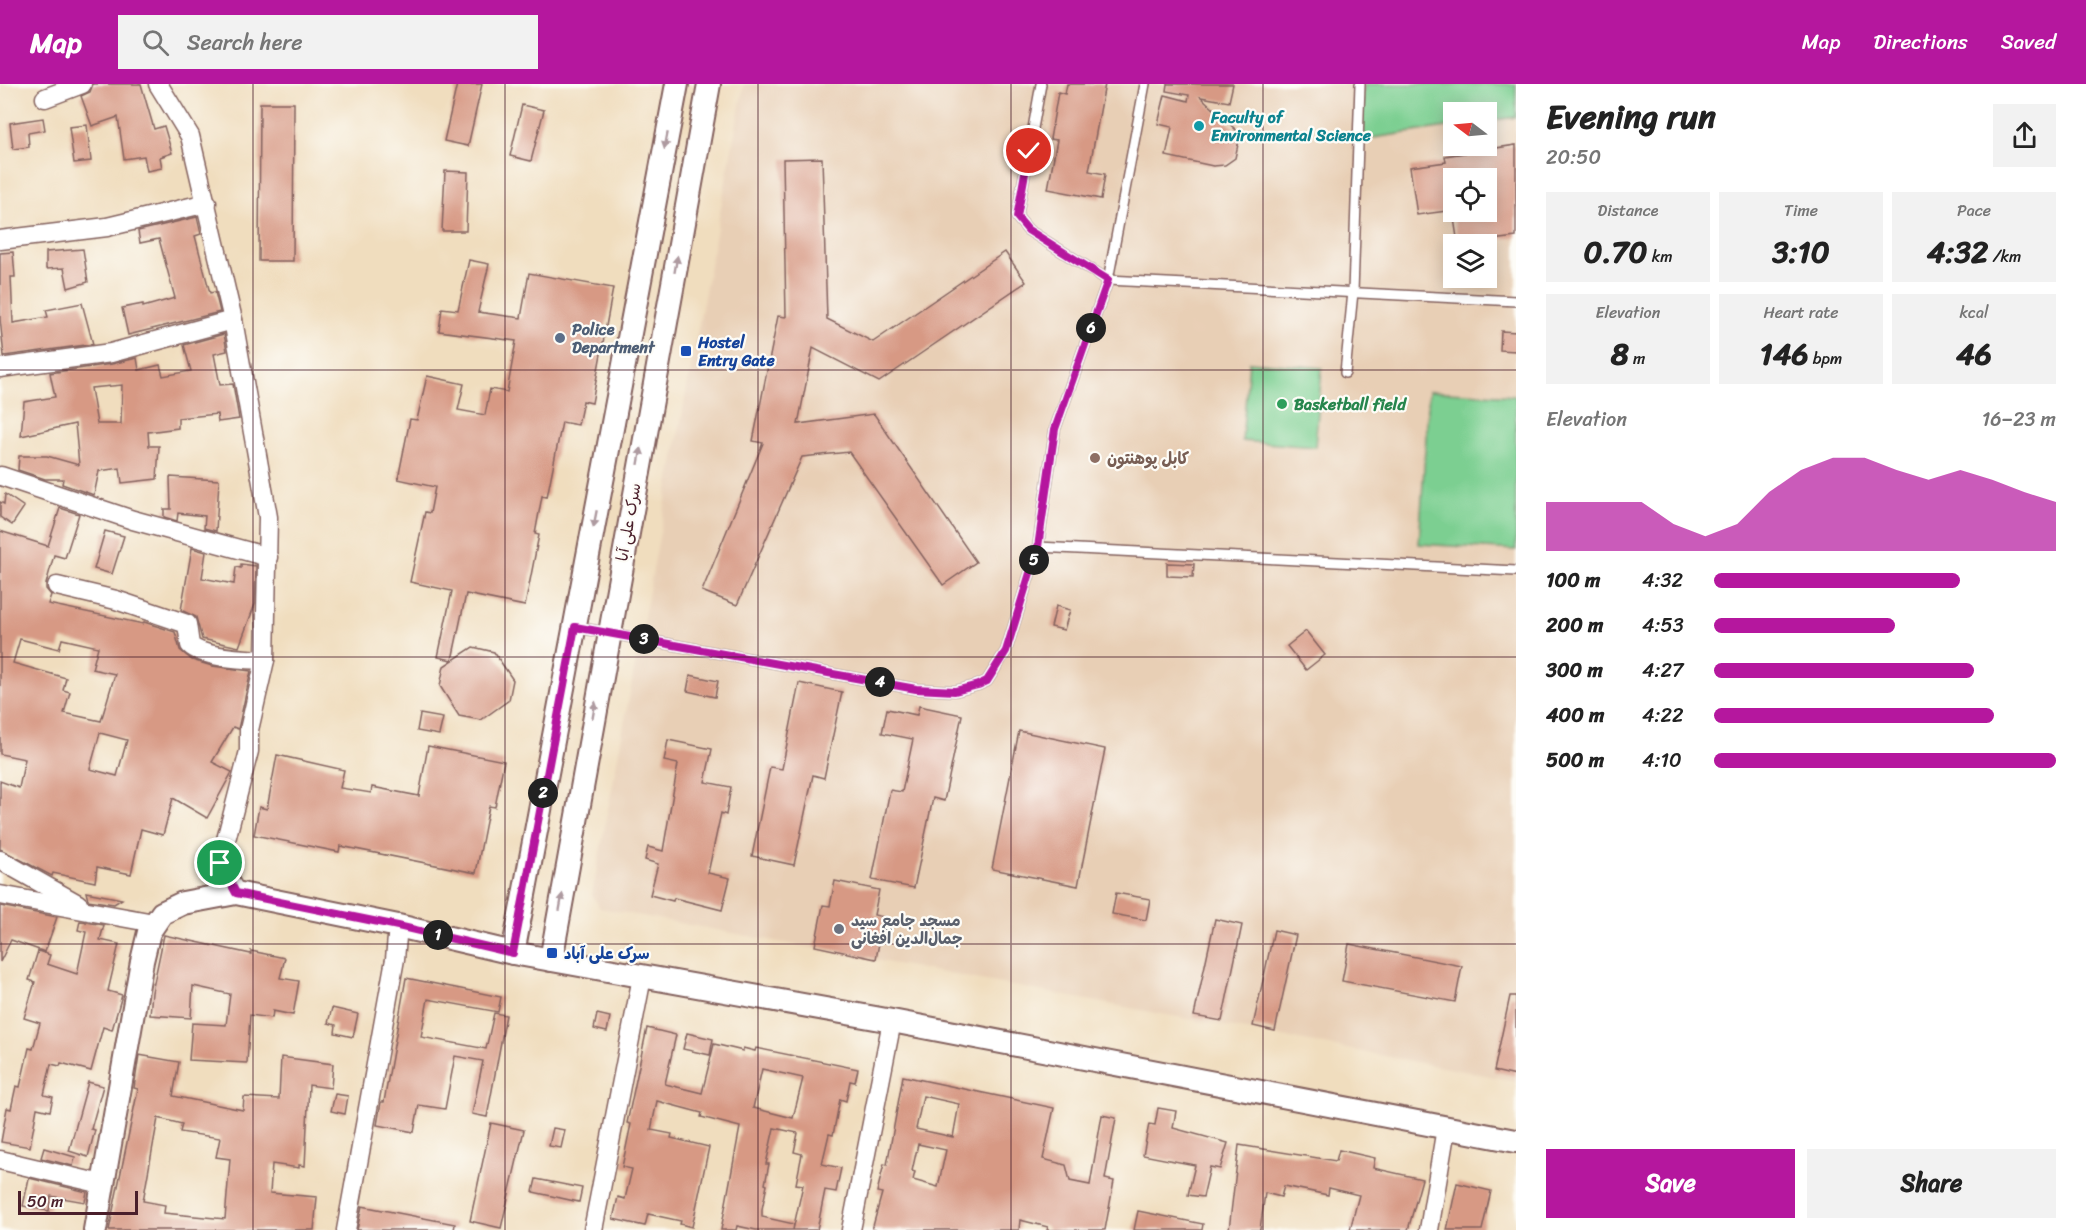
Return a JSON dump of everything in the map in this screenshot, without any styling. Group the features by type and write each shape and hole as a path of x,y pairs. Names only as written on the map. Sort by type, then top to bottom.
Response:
{"street":[{"path":"45,98 82,84"},
{"path":"158,84 190,136 232,320 268,517 265,660 249,730 249,751 220,863 236,893"},
{"path":"513,953 677,84"},
{"name":"سرک علی آبا","path":"550,960 709,84"},
{"path":"0,240 107,227 207,203"},
{"path":"0,368 111,353 232,320"},
{"path":"626,355 658,361"},
{"path":"1,476 133,520 268,557"},
{"path":"57,586 116,600 187,624 190,645 199,651 239,659 265,660"},
{"path":"0,860 90,911"},
{"path":"95,1230 142,961 154,923 162,913 183,903 236,893 398,926 513,953 892,1021 1516,1141"},
{"path":"0,895 154,923"},
{"path":"346,1230 395,959 398,926"},
{"path":"593,1230 642,976"},
{"path":"851,1230 892,1021"},
{"path":"1429,1230 1446,1128"},
{"path":"0,1160 102,1184"}],"lane":[{"path":"1041,84 1017,217 1028,230 1108,280 1516,301"},
{"path":"575,627 916,689 955,691 968,689 987,681 1006,651 1038,547 1055,429 1108,280 1144,84"},
{"path":"1346,373 1353,292 1360,84"},
{"path":"1038,547 1516,571"}],"shaded area":[{"name":"کابل پوهنتون","path":"744,84 1516,84 1516,1081 600,908 592,895"}],"green space":[{"path":"1364,84 1516,84 1516,117 1497,120 1497,102 1443,102 1443,127 1359,140"},
{"name":"Basketball field","path":"1249,362 1322,368 1315,447 1242,441"},
{"path":"1429,391 1516,396 1516,550 1419,544"}],"building":[{"path":"93,84 141,84 154,129 164,126 172,153 160,157 162,168 147,171 144,156 124,159 118,117 92,126 81,96 90,92"},
{"path":"457,84 482,84 468,146 444,141"},
{"path":"1067,84 1105,84 1089,171 1105,174 1101,199 1048,189 1057,140 1050,139 1058,92 1065,94"},
{"name":"Faculty of Environmental Science","path":"1167,84 1233,84 1229,102 1201,97 1236,130 1239,140 1235,158 1225,165 1213,166 1166,156 1172,127 1158,124 1165,95 1188,101 1189,95 1166,91"},
{"path":"260,103 294,103 293,261 259,261"},
{"path":"522,105 544,110 531,161 510,156"},
{"path":"43,118 45,130 28,133 29,147 13,149 10,123"},
{"path":"87,125 91,161 74,163 69,127"},
{"path":"1516,145 1516,237 1497,239 1497,234 1456,234 1455,222 1497,222 1497,168 1443,168 1443,211 1417,215 1410,167 1446,162 1445,156 1497,156 1497,148"},
{"path":"822,158 827,319 873,342 1005,252 1026,282 879,382 813,348 798,424 874,414 976,562 943,585 849,452 802,457 737,605 702,591 763,443 753,441 778,316 786,317 783,159"},
{"path":"445,171 468,172 466,231 442,231"},
{"path":"197,217 201,234 195,236 210,293 215,292 220,312 128,335 122,308 143,304 143,307 175,298 159,239 140,243 138,231"},
{"path":"83,249 88,282 68,288 64,268 46,269 46,252"},
{"path":"13,252 15,277 11,277 13,323 48,317 46,310 82,303 93,344 4,356 0,319 0,253"},
{"path":"469,260 489,264 478,312 521,318 529,273 613,288 592,403 583,401 578,425 562,422 547,497 542,496 535,534 539,535 525,606 466,594 452,660 438,657 452,591 410,582 425,512 430,513 435,487 398,479 410,419 417,420 427,376 464,384 458,410 485,415 490,389 507,392 516,341 439,331 442,308 458,310"},
{"path":"1501,331 1516,332 1516,351 1500,350"},
{"path":"224,334 227,351 214,354 220,385 233,384 239,419 218,422 217,414 178,418 178,428 148,432 149,446 159,446 157,479 122,483 120,468 99,471 94,495 62,484 63,479 45,479 18,470 19,456 47,456 79,465 75,424 21,436 24,402 55,397 50,373 137,358 139,370 160,365 163,376 191,371 184,345","holes":["122,385 121,424 97,424 91,388"]},
{"path":"170,477 219,480 216,531 204,528 205,516 178,513 177,521 164,517 164,509 171,509"},
{"path":"5,494 24,507 12,525 0,517 0,502 4,504"},
{"path":"60,508 79,514 65,558 54,555 46,584 46,589 51,595 48,604 143,624 144,622 175,632 180,650 192,660 212,666 251,671 238,729 233,727 212,762 232,772 207,818 173,798 163,835 141,829 131,874 97,867 95,882 53,873 52,876 0,849 0,781 19,788 25,759 0,754 0,531 48,546","holes":["20,639 59,649 62,639 98,647 92,669 115,674 101,721 64,713 70,692 63,690 66,678 13,663","100,733 127,740 117,776 90,769"]},
{"path":"105,531 124,536 112,574 94,569"},
{"path":"192,548 206,552 202,578 234,584 236,567 241,568 241,564 256,566 255,604 239,647 202,639 196,617 181,610"},
{"path":"1167,563 1194,564 1193,577 1167,576"},
{"path":"1056,606 1070,610 1064,630 1051,627"},
{"path":"1306,631 1325,655 1306,670 1287,646"},
{"path":"473,647 494,652 513,680 509,700 481,720 459,716 440,686 444,666"},
{"path":"690,675 718,681 715,697 687,691"},
{"path":"799,683 842,692 824,778 813,775 794,865 752,856 770,767 782,769"},
{"path":"919,706 962,715 944,801 933,798 914,888 872,880 890,790 902,792 913,739 882,733 887,709 917,715"},
{"path":"420,714 443,718 439,735 417,731"},
{"path":"1019,731 1105,749 1078,886 992,869"},
{"path":"668,740 712,749 705,782 731,787 726,815 721,813 708,873 730,878 722,910 674,898 673,901 650,895 658,864 645,860 648,847 663,851 678,764 664,761"},
{"path":"428,746 504,761 495,807 489,806 476,873 340,846 339,852 254,835 259,807 267,809 277,755 344,770 340,788 371,793 372,787 419,796"},
{"path":"835,881 879,890 874,915 884,917 876,959 815,946 823,905 830,906"},
{"path":"86,892 122,899 114,904 88,900"},
{"path":"1116,893 1150,899 1146,920 1112,914"},
{"path":"0,906 57,917 45,952 11,940 0,962"},
{"path":"1215,919 1242,925 1222,1021 1194,1016"},
{"path":"80,921 104,925 100,940 119,944 108,991 122,995 112,1030 103,1027 91,1071 61,1063 60,1066 51,1064 44,1095 53,1097 50,1111 37,1108 30,1147 1,1142 7,1108 11,1109 16,1086 20,1087 29,1048 33,1049 40,1023 24,1018 35,982 29,980 38,951 50,955 47,964 77,974 86,932 78,930"},
{"path":"1274,930 1296,935 1275,1031 1253,1026"},
{"path":"164,935 251,954 251,951 285,958 280,978 299,981 293,1015 273,1011 272,1018 250,1015 247,1063 189,1060 192,1023 226,1025 230,994 193,986 191,1018 150,1015 152,992"},
{"path":"1349,944 1462,966 1455,1002 1342,981"},
{"path":"406,978 501,997 498,1012 428,999 421,1037 486,1049 494,1013 506,1015 487,1117 472,1114 483,1061 455,1056 445,1109 419,1105 414,1132 377,1125 381,1102 384,1102"},
{"path":"1510,996 1516,996 1516,1076 1494,1071"},
{"path":"332,1008 358,1014 353,1037 335,1033 336,1025 328,1023"},
{"path":"597,1014 610,1017 607,1032 594,1029"},
{"path":"647,1028 676,1035 665,1084 702,1093 714,1044 743,1051 743,1048 755,1051 756,1048 858,1069 855,1082 850,1081 846,1101 840,1099 833,1135 829,1134 822,1164 841,1168 836,1192 825,1190 817,1230 793,1230 756,1230 737,1226 736,1230 721,1230 740,1127 701,1117 702,1113 657,1101 651,1130 672,1134 671,1138 709,1147 692,1227 680,1224 681,1221 648,1214 645,1226 613,1219 618,1197 625,1199 632,1169 622,1167 631,1124 627,1123","holes":["762,1069 803,1078 793,1118 753,1108","774,1128 798,1133 794,1152 802,1154 796,1184 803,1185 793,1230 794,1224 762,1217 769,1164 766,1164"]},
{"path":"687,1033 713,1039 710,1055 683,1049"},
{"path":"139,1055 179,1062 173,1096 243,1110 244,1097 279,1099 281,1057 333,1064 331,1088 309,1085 305,1166 299,1165 299,1168 272,1164 270,1193 317,1197 314,1230 109,1230 138,1089 134,1088","holes":["158,1118 182,1124 180,1132 220,1138 216,1157 230,1159 225,1219 164,1213 165,1205 143,1201"]},
{"path":"903,1076 1054,1108 1043,1159 1066,1165 1070,1181 1090,1185 1102,1115 1116,1118 1105,1179 1114,1181 1105,1230 1047,1230 1048,1227 1020,1220 1019,1230 872,1230 882,1193 877,1192 884,1164 887,1165","holes":["923,1096 959,1104 953,1137 916,1129","918,1144 946,1150 938,1187 913,1180 915,1172 912,1171"]},
{"path":"88,1082 103,1086 91,1129 95,1130 88,1157 69,1151"},
{"path":"335,1094 348,1096 345,1114 331,1111"},
{"path":"1158,1108 1176,1111 1173,1128 1228,1143 1220,1169 1210,1167 1203,1197 1188,1195 1195,1165 1143,1155 1149,1124 1155,1125"},
{"path":"491,1123 524,1130 501,1228 470,1221"},
{"path":"553,1128 565,1130 561,1148 549,1146"},
{"path":"1239,1145 1336,1161 1339,1150 1375,1158 1373,1168 1422,1179 1408,1230 1350,1230 1359,1195 1329,1188 1328,1195 1284,1186 1281,1197 1265,1193 1260,1230 1229,1230"},
{"path":"44,1148 75,1157 73,1166 41,1158"},
{"path":"29,1178 87,1192 85,1202 51,1196 49,1211 23,1206"},
{"path":"536,1179 582,1188 579,1202 533,1192"},
{"path":"1457,1183 1491,1191 1482,1230 1447,1230"},
{"path":"362,1206 455,1224 454,1230 357,1230"},
{"path":"1138,1211 1203,1224 1202,1230 1134,1230"}],"place":[{"name":"Faculty of Environmental Science","path":"1199,126"},
{"name":"Police Department","path":"560,338"},
{"name":"Hostel Entry Gate","path":"686,351"},
{"name":"Basketball field","path":"1282,404"},
{"name":"کابل پوهنتون","path":"1095,458"},
{"name":"مسجد جامع سید جمال‌الدین افغانی","path":"839,929"},
{"name":"سرک علی آباد","path":"552,953"}],"route":[{"path":"220,863 236,893 398,926 513,953 575,627 916,689 955,691 968,689 987,681 1006,651 1038,547 1055,429 1108,280 1028,230 1017,217 1029,151"}]}
